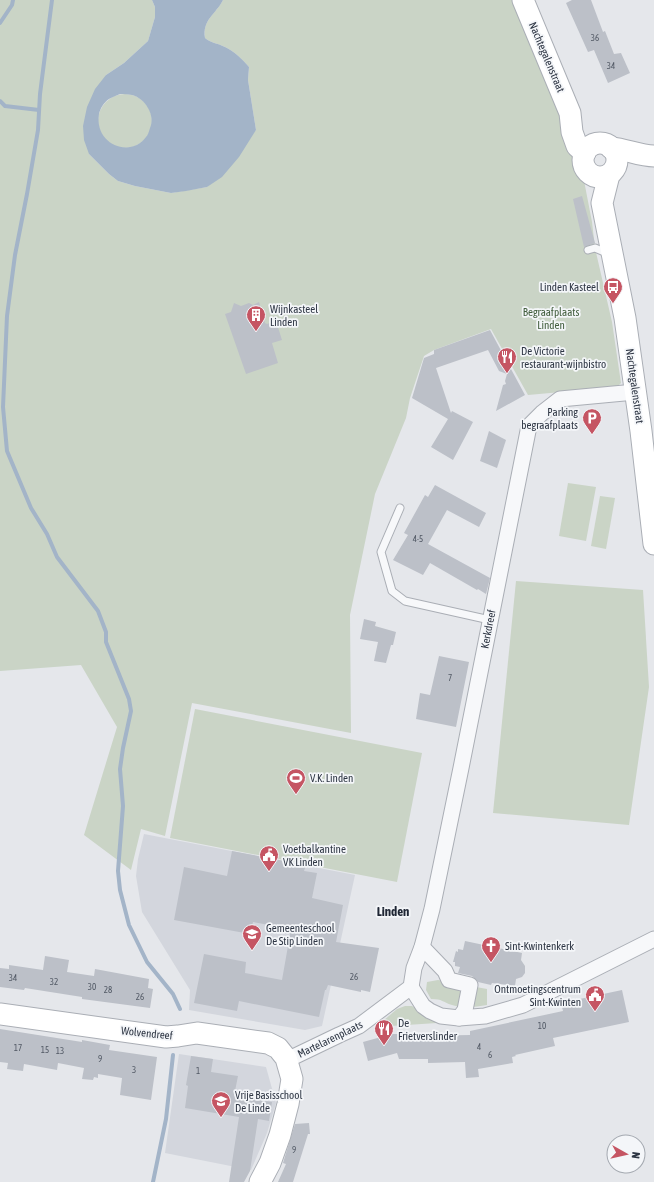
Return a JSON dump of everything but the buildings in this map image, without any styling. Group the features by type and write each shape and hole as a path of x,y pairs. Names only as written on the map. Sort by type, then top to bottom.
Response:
{"street":[{"name":"Nachtegalenstraat","path":"524,0 570,113 572,132 577,146 599,148 616,154 617,161 605,173 592,194 607,230 625,318 654,544"},
{"name":"Nachtegalenstraat","path":"599,148 583,160 585,167 605,173"},
{"path":"599,148 623,148 650,156"},
{"path":"605,173 650,156"},
{"name":"Kerkdreef","path":"422,947 432,909 461,768 529,426 542,413 560,399 635,392"},
{"path":"459,1018 465,1010 470,985 449,980 445,971 422,947 414,968 411,987 423,1006 430,1012 441,1016 459,1018 485,1016 523,1005 654,939"},
{"name":"Martelarenplaats","path":"284,1053 360,1026 411,987"},
{"name":"Wolvendreef","path":"0,1014 166,1037 204,1034 268,1043 284,1053"},
{"path":"260,1182 270,1163 280,1135 288,1104 292,1078 284,1053"}],"lane":[{"path":"588,250 595,248 613,256"},
{"path":"400,508 381,552 392,591 405,600 490,620"}],"shaded area":[{"name":"Gemeenteschool De Stip Linden","path":"144,834 355,875 322,1026 305,1030 189,1010 190,990 142,912 136,876 138,859"},
{"name":"Vrije Basisschool De Linde","path":"179,1054 266,1067 276,1103 267,1133 251,1170 165,1153"}],"green space":[{"name":"Begraafplaats Linden","path":"0,0 152,0 155,7 155,17 148,41 124,63 106,75 89,154 118,181 171,193 207,187 256,130 248,80 249,67 232,51 205,38 206,26 223,0 514,0 581,165 592,222 595,248 612,322 621,383 617,387 528,395 491,329 434,350 424,356 410,398 406,418 375,494 350,615 351,733 192,703 165,836 141,829 131,870 84,835 117,727 81,665 0,671"},
{"path":"125,94 135,96 144,102 150,111 152,121 150,131 144,140 135,146 125,148 115,146 106,140 100,131 98,121 100,111 106,102 115,96"},
{"path":"568,483 596,487 586,541 559,536"},
{"path":"600,496 615,498 606,549 591,546"},
{"path":"516,581 643,590 649,687 629,825 493,813"},
{"name":"V.K. Linden","path":"195,709 422,753 397,882 170,838"},
{"path":"438,980 487,989 487,1005 461,1007 440,1000 431,999 426,990 427,982"},
{"path":"405,1006 412,1006 437,1023 376,1027 397,1009"}],"water":[{"path":"152,0 223,0 206,26 205,38 232,51 249,67 248,80 256,130 239,157 222,177 207,187 171,193 118,181 89,154 84,140 83,126 87,107 95,89 106,75 124,63 148,41 155,17 155,7","holes":["120,94 127,94 137,97 148,108 152,118 147,136 139,144 131,147 115,145 107,140 99,125 99,114 101,108 107,100"]}],"waterway":[{"path":"0,23 12,5 13,0"},
{"path":"52,0 40,94 38,130 15,255 7,316 3,407 7,451 31,508 47,534 57,557 98,611 106,632 106,642 129,699 131,711 120,769 123,806 118,871 120,890 129,925 147,962 173,994 180,1009"},
{"path":"0,101 5,106 39,110"},
{"path":"153,1182 166,1119 173,1055"}],"place":[{"name":"Linden Kasteel","path":"613,304"},
{"name":"Wijnkasteel Linden","path":"256,332"},
{"name":"De Victorie restaurant-wijnbistro","path":"507,374"},
{"name":"Parking begraafplaats","path":"592,435"},
{"name":"V.K. Linden","path":"296,795"},
{"name":"Voetbalkantine VK Linden","path":"269,872"},
{"name":"Gemeenteschool De Stip Linden","path":"252,951"},
{"name":"Sint-Kwintenkerk","path":"491,963"},
{"name":"Ontmoetingscentrum Sint-Kwinten","path":"595,1012"},
{"name":"De Frietverslinder","path":"384,1046"},
{"name":"Vrije Basisschool De Linde","path":"221,1118"}],"district":[{"name":"Linden","path":"393,911"}]}
